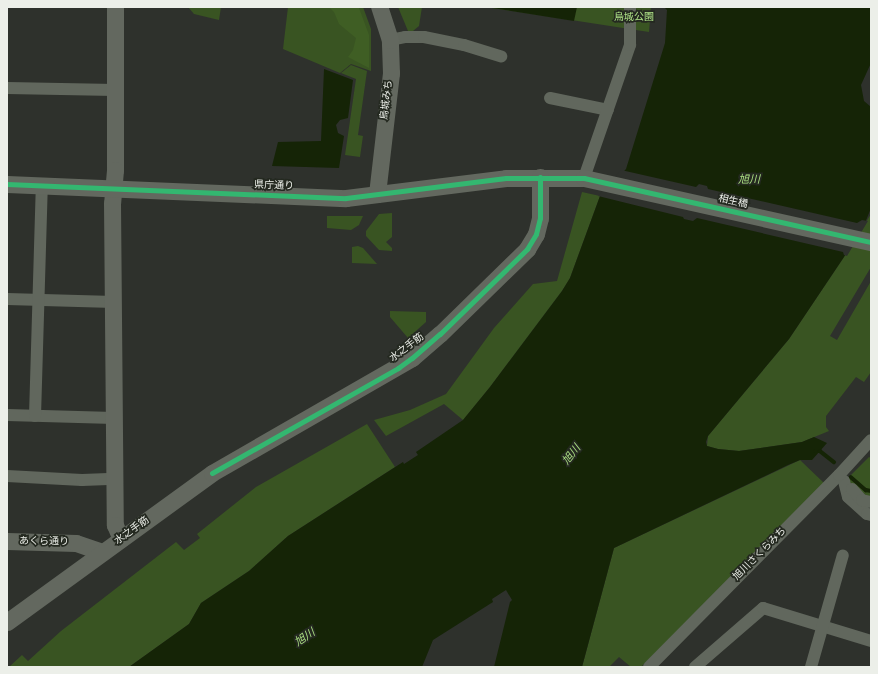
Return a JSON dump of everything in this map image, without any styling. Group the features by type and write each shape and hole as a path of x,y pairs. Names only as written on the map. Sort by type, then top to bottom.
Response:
{"street":[{"path":"115,7 115,525 120,539"},
{"name":"烏城みち","path":"377,194 391,73 390,40 388,30 379,7"},
{"path":"587,178 630,45 630,7"},
{"path":"390,40 405,37 424,37 464,45 501,56"},
{"path":"7,88 115,90"},
{"path":"550,98 608,110"},
{"name":"県庁通り","path":"7,184 346,198 506,178 540,177"},
{"name":"相生橋","path":"540,177 587,178 871,242"},
{"name":"水之手筋","path":"7,622 212,473 412,358 440,334 527,249 536,234 540,218 540,177"},
{"path":"35,416 42,185"},
{"path":"7,299 114,302"},
{"path":"7,415 114,418"},
{"name":"旭川さくらみち","path":"649,667 842,478 871,440"},
{"path":"7,476 82,480 115,479"},
{"path":"842,478 862,500 871,502"},
{"path":"842,478 848,497 867,514 871,515"},
{"name":"あくら通り","path":"7,541 76,542 102,552"},
{"path":"811,667 843,555"},
{"path":"696,667 763,608 871,641"}],"green space":[{"path":"188,7 221,7 219,20 194,14"},
{"path":"288,7 363,7 371,29 371,71 351,64 340,73 283,49"},
{"path":"329,7 359,8 369,35 369,68 348,57 353,50 356,38 339,24 334,12"},
{"path":"398,7 422,7 419,26 413,31 408,31"},
{"name":"烏城公園","path":"486,7 651,7 649,32"},
{"path":"351,65 367,71 358,135 363,136 360,157 345,155 356,79 341,73"},
{"path":"582,192 600,196 570,278 562,291 490,387 463,420 444,404 386,436 374,420 410,410 446,394 494,328 533,284 557,281"},
{"path":"392,213 392,237 386,242 392,248 392,251 379,250 366,236 366,231 379,214"},
{"path":"871,214 871,267 830,336 837,340 871,281 871,372 864,382 856,377 826,416 826,427 829,431 802,442 739,451 718,449 707,446 708,436 789,339"},
{"path":"327,216 363,216 359,225 351,230 327,228"},
{"path":"358,246 363,248 377,264 352,263 352,247"},
{"path":"390,311 426,312 426,322 408,338 390,317"},
{"path":"367,424 395,467 288,536 249,571 201,603 189,624 129,667 9,667 22,655 28,661 61,631 176,542 184,550 200,538 197,534 256,487"},
{"path":"869,457 871,458 871,499 848,481 848,478"},
{"path":"800,460 824,483 641,667 631,667 619,657 609,667 582,667 614,548"}],"water":[{"path":"486,7 577,7 574,21"},
{"name":"旭川","path":"664,7 871,7 871,63 861,85 864,101 871,107 871,208 865,223 844,257 789,339 708,436 706,442 707,446 718,449 739,451 802,442 814,437 827,443 812,460 800,460 788,465 614,548 582,667 494,667 510,602 512,600 506,590 492,599 493,602 433,640 422,667 129,667 189,624 201,603 249,571 288,536 403,462 404,464 418,455 416,452 463,420 490,387 562,291 570,278 600,196 626,169 665,43 667,10"},
{"path":"324,69 353,80 348,118 340,120 336,125 338,133 344,136 339,168 272,166 278,142 321,141"}],"pier":[{"path":"621,170 696,187 699,184 707,186 708,189 857,223 862,220 868,221 847,256 844,255 843,252 697,218 693,221 684,219 683,217 598,196"}],"waterway":[{"path":"815,451 820,451 834,462"},
{"path":"851,477 866,490 871,491"}],"cycle path":[{"path":"212,473 398,368 440,334 527,249 536,234 540,218 540,177"},
{"path":"7,184 346,198 506,178 584,178 871,242"}]}
